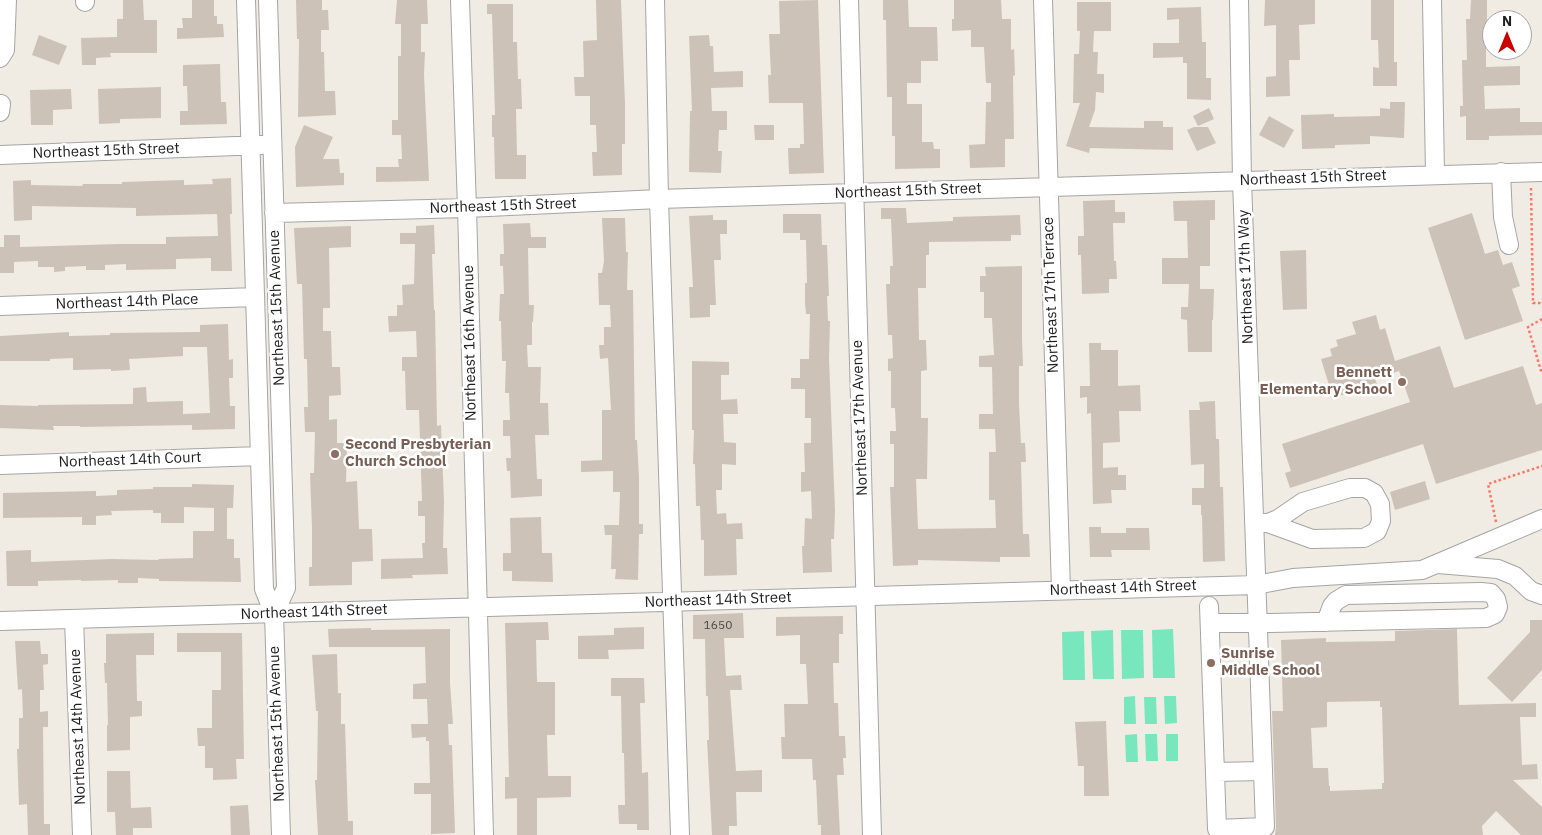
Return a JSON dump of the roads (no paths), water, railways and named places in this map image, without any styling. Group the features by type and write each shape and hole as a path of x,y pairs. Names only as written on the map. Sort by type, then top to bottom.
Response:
{"street":[{"path":"0,58 5,50 3,28 7,0"},
{"name":"Northeast 15th Avenue","path":"246,0 264,588 274,614 281,835"},
{"name":"Northeast 15th Avenue","path":"268,0 286,588 274,614"},
{"name":"Northeast 16th Avenue","path":"460,0 484,835"},
{"path":"655,0 659,199 680,835"},
{"name":"Northeast 17th Avenue","path":"849,0 872,835"},
{"name":"Northeast 17th Terrace","path":"1043,0 1060,590"},
{"name":"Northeast 17th Way","path":"1215,772 1217,829 1265,827 1256,585 1261,523 1242,180 1239,0"},
{"path":"1432,0 1435,174"},
{"name":"Northeast 15th Street","path":"0,155 272,145"},
{"path":"1501,172 1503,217 1509,245"},
{"name":"Northeast 15th Street","path":"274,213 1501,172 1537,178"},
{"name":"Northeast 14th Place","path":"0,306 255,297"},
{"name":"Northeast 14th Court","path":"0,465 260,456"},
{"path":"1350,488 1365,488 1374,493 1380,504 1382,520 1376,532 1364,538 1312,539 1261,523 1278,519 1303,502 1350,488"},
{"name":"Northeast 14th Street","path":"0,621 1256,585 1293,578 1422,570 1542,518"},
{"name":"Northeast 14th Street","path":"1435,564 1498,569 1515,576 1531,591 1542,595"},
{"path":"1263,771 1215,772 1210,615 1257,623 1326,622 1486,618 1495,614 1498,606 1496,599 1491,593 1481,592 1346,595 1332,606 1326,622"},
{"name":"Northeast 14th Avenue","path":"74,619 82,835"}],"place":[{"name":"Bennett Elementary School","path":"1402,382"},
{"name":"Second Presbyterian Church School","path":"335,454"},
{"name":"Sunrise Middle School","path":"1211,663"}]}
